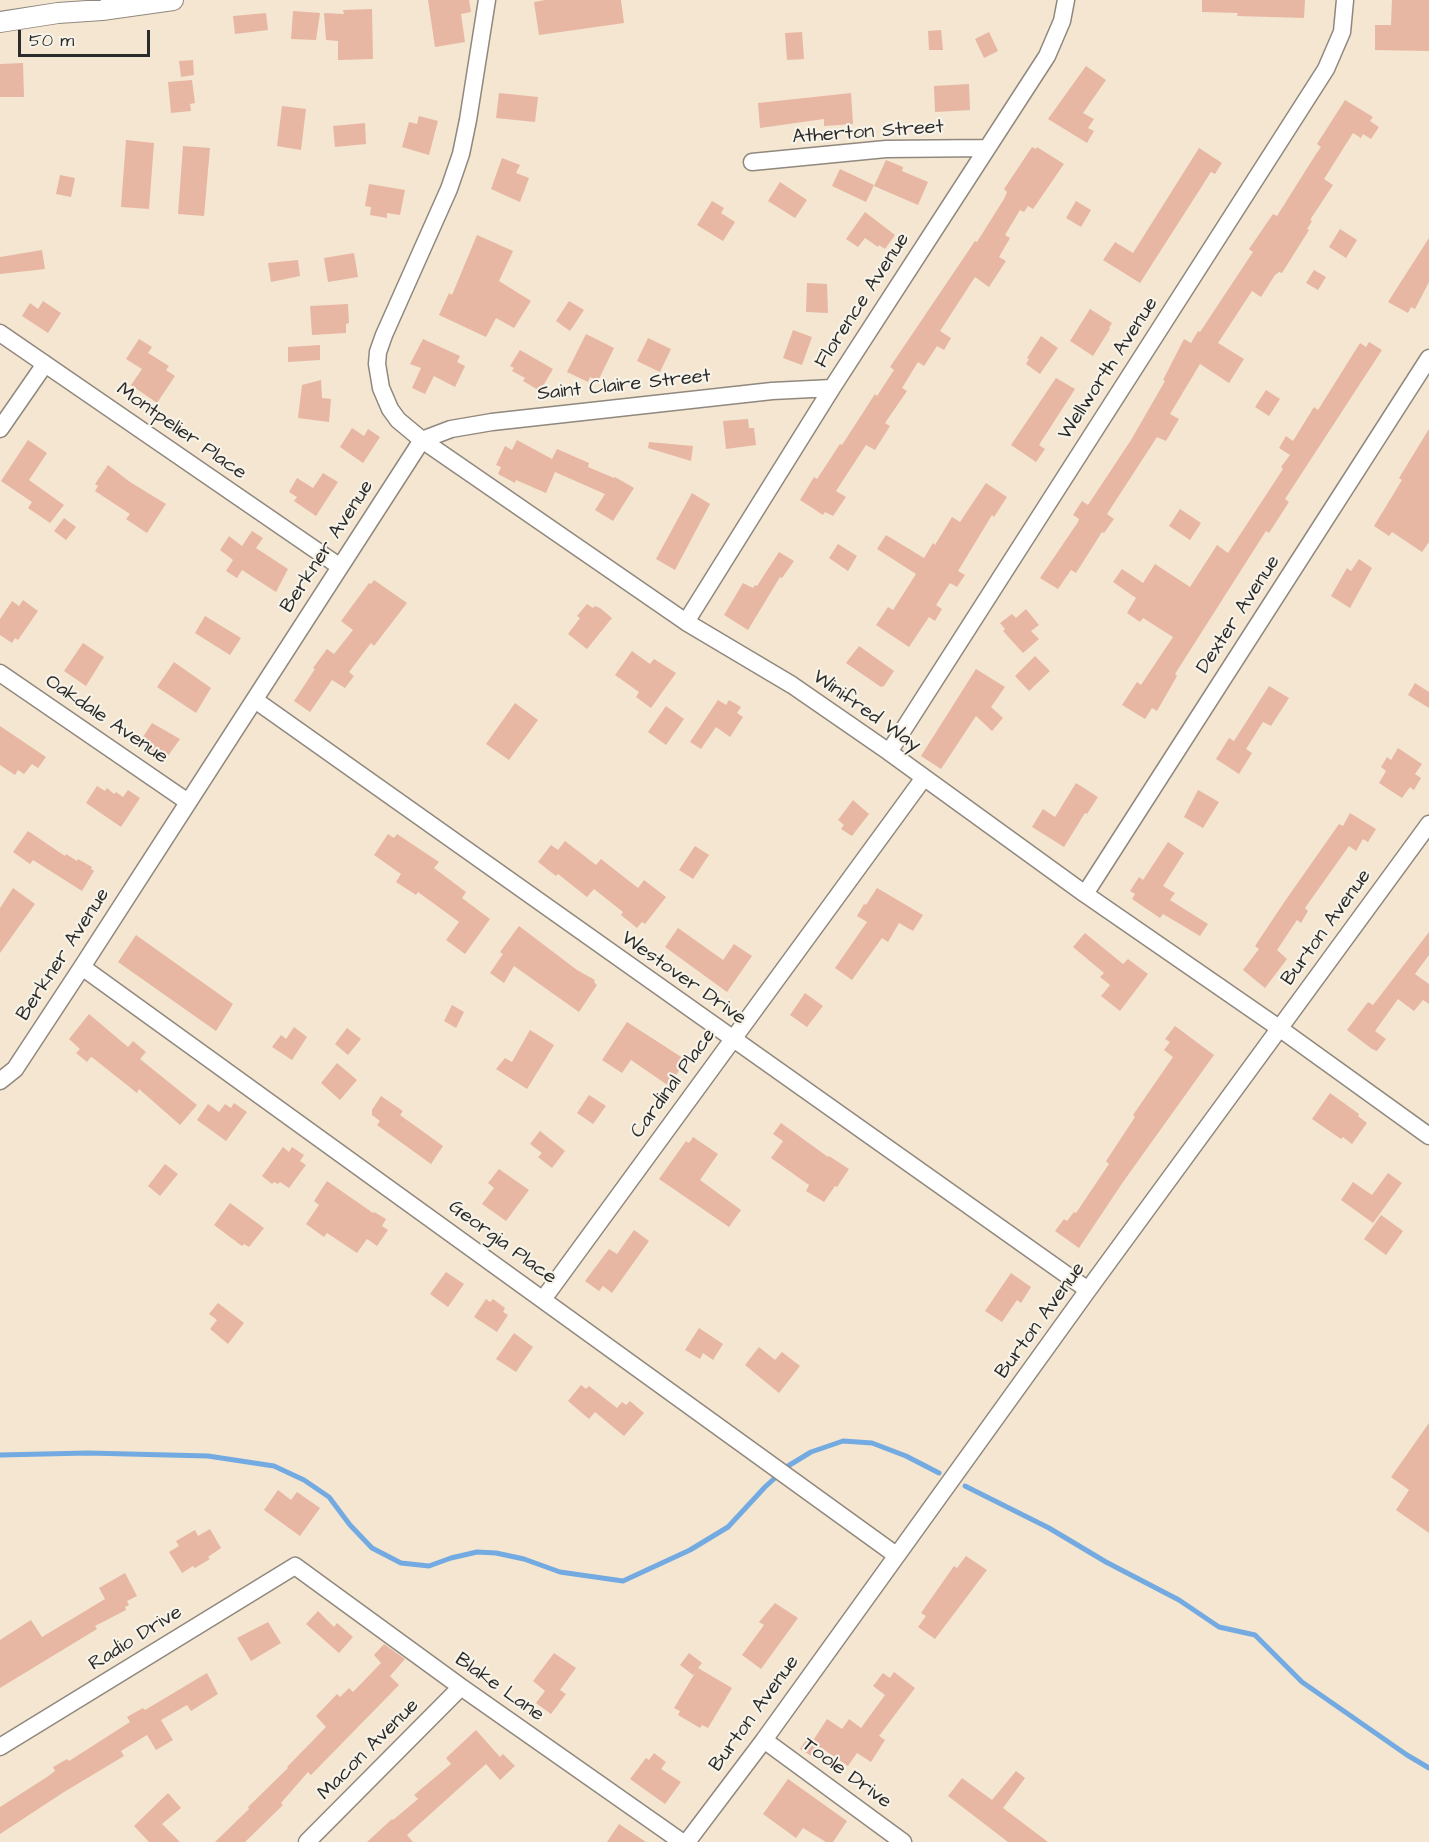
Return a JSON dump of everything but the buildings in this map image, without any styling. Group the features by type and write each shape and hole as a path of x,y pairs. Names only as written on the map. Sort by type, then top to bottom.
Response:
{"street":[{"path":"0,22 60,6 102,10 173,0"},
{"path":"422,440 398,420 390,409 381,388 377,364 378,352 449,189 461,154 487,0"},
{"name":"Florence Avenue","path":"686,622 832,388 1047,56 1062,21 1066,0"},
{"name":"Wellworth Avenue","path":"889,752 1326,69 1342,32 1345,0"},
{"name":"Atherton Street","path":"752,162 886,149 986,148"},
{"name":"Montpelier Place","path":"0,333 339,566"},
{"name":"Dexter Avenue","path":"1085,894 1429,358"},
{"path":"0,429 45,364"},
{"name":"Saint Claire Street","path":"422,440 451,429 492,422 772,391 832,388"},
{"name":"Berkner Avenue","path":"4,1077 15,1069 82,967 422,440"},
{"name":"Winifred Way","path":"422,440 686,622 792,686 889,752 923,779 1429,1136"},
{"name":"Oakdale Avenue","path":"0,673 188,802"},
{"name":"Westover Drive","path":"255,700 1088,1290"},
{"name":"Cardinal Place","path":"544,1298 923,779"},
{"name":"Burton Avenue","path":"687,1842 764,1740 1088,1290 1429,824"},
{"name":"Georgia Place","path":"82,967 544,1298 896,1555"},
{"name":"Blake Lane","path":"295,1566 461,1687 682,1842"},
{"name":"Radio Drive","path":"0,1747 295,1566"},
{"name":"Macon Avenue","path":"307,1842 461,1687"},
{"name":"Toole Drive","path":"764,1740 903,1842"}],"waterway":[{"path":"0,1455 88,1453 208,1456 274,1466 304,1480 329,1497 350,1525 372,1548 401,1563 429,1566 477,1552 496,1553 524,1559 560,1572 623,1581 690,1550 728,1527 788,1466 811,1452 843,1441 872,1443 906,1456 939,1473"},
{"path":"965,1486 1049,1528 1106,1562 1179,1600 1219,1627 1255,1635 1302,1682 1429,1768"}]}
